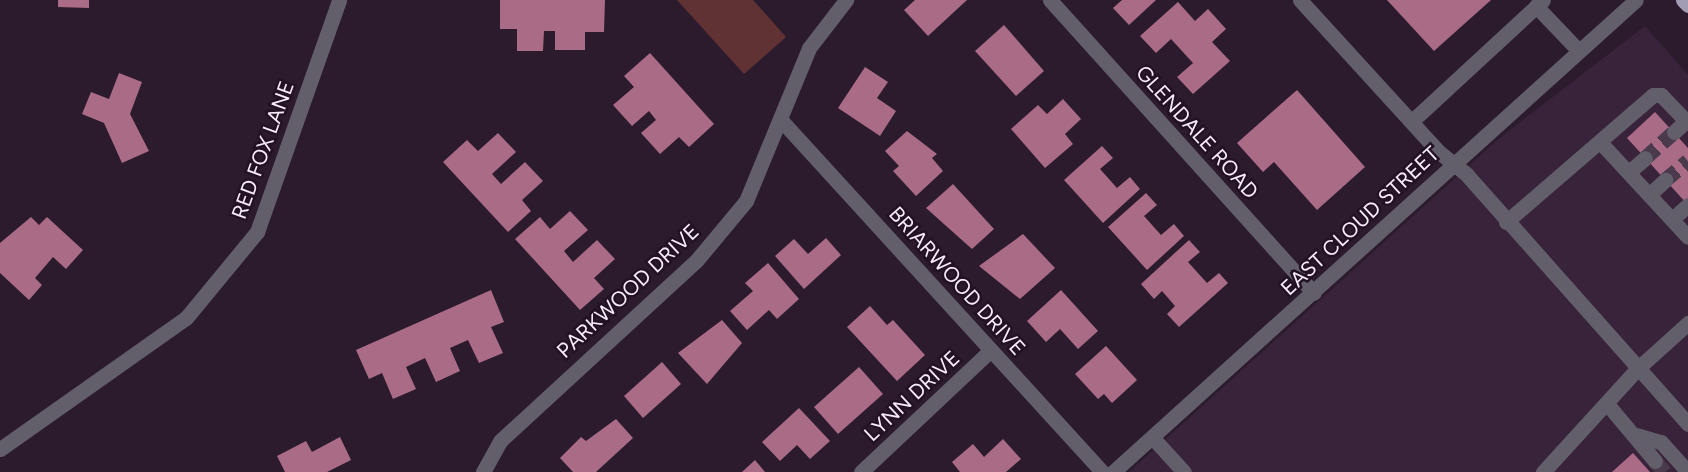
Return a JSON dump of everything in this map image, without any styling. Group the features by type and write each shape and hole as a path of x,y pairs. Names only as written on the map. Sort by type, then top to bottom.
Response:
{"main road":[{"path":"1683,0 1688,5"}],"street":[{"name":"RED FOX LANE","path":"0,449 186,318 257,232 339,0"},
{"name":"PARKWOOD DRIVE","path":"483,472 500,441 696,261 739,210 809,48 846,0"},
{"name":"GLENDALE ROAD","path":"1050,0 1314,292"},
{"path":"1300,0 1454,164 1637,369 1685,414"},
{"name":"EAST CLOUD STREET","path":"1113,472 1636,0"},
{"path":"1412,121 1540,3 1579,51"},
{"path":"1506,222 1653,95 1661,95 1687,122 1674,132"},
{"name":"BRIARWOOD DRIVE","path":"780,119 1102,472"},
{"path":"1600,142 1688,237"},
{"path":"1629,172 1645,158"},
{"path":"1650,194 1665,180"},
{"path":"1672,219 1688,205"},
{"path":"1543,472 1608,405 1637,369 1688,323"},
{"name":"LYNN DRIVE","path":"861,472 992,350"},
{"path":"1608,405 1636,435 1655,461"},
{"path":"1636,435 1661,442 1688,472"},
{"path":"1152,437 1184,472"}],"shaded area":[{"path":"677,0 753,0 786,37 744,74"},
{"path":"1645,26 1688,75 1688,472 1129,472 1502,136"}],"building":[{"path":"58,0 89,0 89,8 58,7"},
{"path":"500,0 605,0 604,32 585,32 585,50 555,50 555,31 544,31 543,51 517,51 517,29 500,29"},
{"path":"915,0 967,0 928,36 904,10"},
{"path":"1122,0 1156,0 1129,25 1113,8"},
{"path":"1387,0 1491,0 1434,51"},
{"path":"1178,2 1195,21 1208,9 1226,29 1212,42 1230,61 1193,94 1177,77 1193,63 1171,39 1156,53 1140,36"},
{"path":"1004,25 1044,71 1016,96 975,51"},
{"path":"650,53 714,124 689,147 679,137 660,154 641,133 656,120 649,111 632,126 613,105 634,87 624,76"},
{"path":"865,67 888,82 877,98 896,111 880,136 838,108"},
{"path":"119,73 142,82 130,114 149,151 122,163 104,123 82,114 91,92 109,99"},
{"path":"1297,90 1365,167 1317,210 1274,162 1263,172 1237,143"},
{"path":"1063,99 1081,119 1065,134 1073,144 1045,168 1011,129 1038,105 1047,114"},
{"path":"1655,112 1688,148 1688,205 1627,138"},
{"path":"907,131 937,154 932,158 943,171 916,196 893,171 899,166 885,151"},
{"path":"498,133 516,152 492,174 501,184 525,162 543,181 522,200 531,211 508,232 443,162 467,140 478,151"},
{"path":"1102,146 1113,158 1100,169 1117,188 1130,177 1140,189 1103,223 1064,180"},
{"path":"953,184 994,229 972,249 926,208"},
{"path":"1146,193 1157,205 1144,216 1161,235 1174,224 1184,236 1147,270 1108,227"},
{"path":"570,211 588,230 564,251 573,262 597,240 615,259 594,278 604,289 580,310 515,239 540,217 550,229"},
{"path":"31,217 39,225 47,217 83,250 66,269 53,257 35,278 42,285 29,300 0,273 0,243"},
{"path":"1023,234 1055,268 1020,299 979,266"},
{"path":"826,238 841,255 804,289 775,256 794,239 808,254"},
{"path":"1189,240 1200,252 1188,262 1207,283 1219,273 1228,283 1179,327 1167,314 1175,306 1162,291 1154,299 1141,284"},
{"path":"768,263 799,299 777,319 769,310 747,330 730,311 753,291 745,283"},
{"path":"491,290 504,322 491,327 503,353 479,363 468,340 450,348 460,371 436,382 425,358 406,367 416,389 393,399 382,373 369,379 356,350"},
{"path":"1061,290 1098,331 1078,349 1060,329 1046,342 1027,321"},
{"path":"870,306 887,325 893,320 925,355 897,381 847,327"},
{"path":"722,320 742,343 707,384 678,353"},
{"path":"1106,346 1137,380 1112,403 1104,394 1098,399 1075,374"},
{"path":"662,362 681,384 643,418 624,396"},
{"path":"859,367 883,394 838,434 814,407"},
{"path":"799,408 830,441 810,459 797,445 780,461 762,442"},
{"path":"616,419 633,438 596,472 573,472 560,458 581,437 586,441"},
{"path":"340,437 351,460 327,472 285,472 277,456 306,441 312,452"},
{"path":"1003,439 1021,459 1006,472 960,472 952,462 973,444 984,457"},
{"path":"1633,453 1650,472 1612,472"},
{"path":"755,460 765,472 742,472"}],"tunnel":[{"path":"1645,158 1674,132"},
{"path":"1665,180 1688,161"},
{"path":"1655,461 1665,472"}]}
